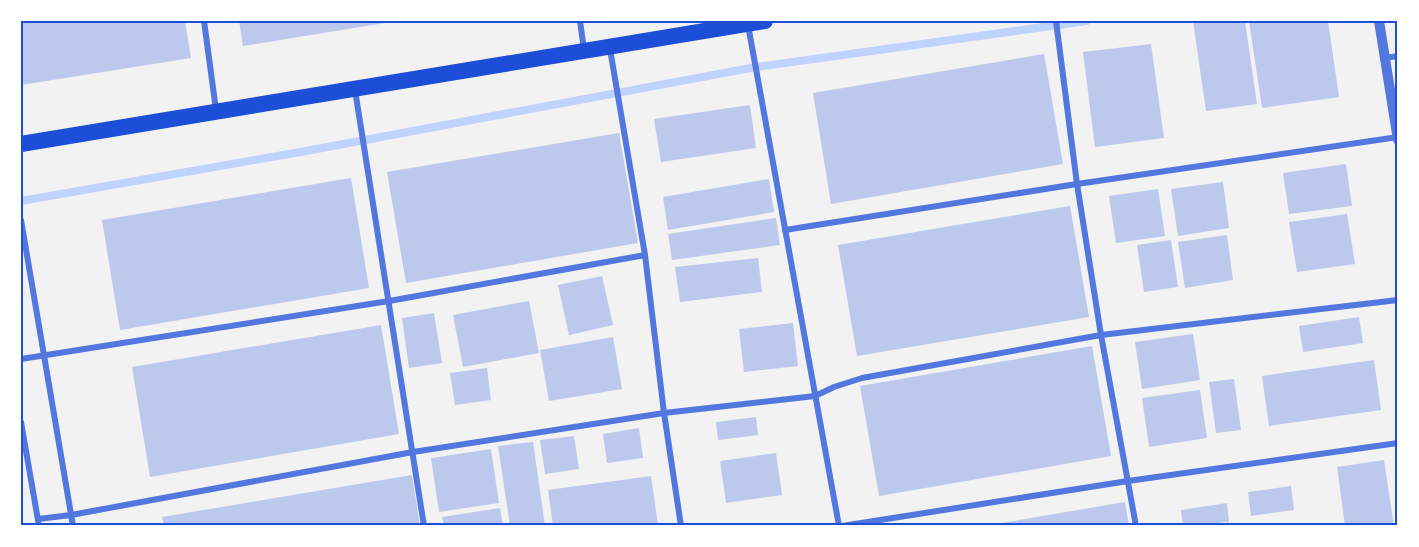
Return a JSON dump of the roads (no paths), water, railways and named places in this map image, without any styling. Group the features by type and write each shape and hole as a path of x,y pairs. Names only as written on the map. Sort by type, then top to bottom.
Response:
{"highway":[{"path":"21,144 765,21"}],"street":[{"path":"204,21 216,112"},
{"path":"580,21 584,51"},
{"path":"1056,21 1077,184 1101,335 1136,526"},
{"path":"785,230 1077,184 1398,138 1379,21"},
{"path":"748,24 840,526 1128,481 1398,443"},
{"path":"610,47 645,255 664,413 681,526"},
{"path":"1385,58 1398,56"},
{"path":"355,89 424,526"},
{"path":"21,220 73,526"},
{"path":"21,359 389,301 645,255"},
{"path":"21,422 39,523 71,515 413,452 664,413 815,396 862,378 1101,335 1398,300"}],"waterway":[{"path":"21,201 306,151 756,67 1087,21"}]}
